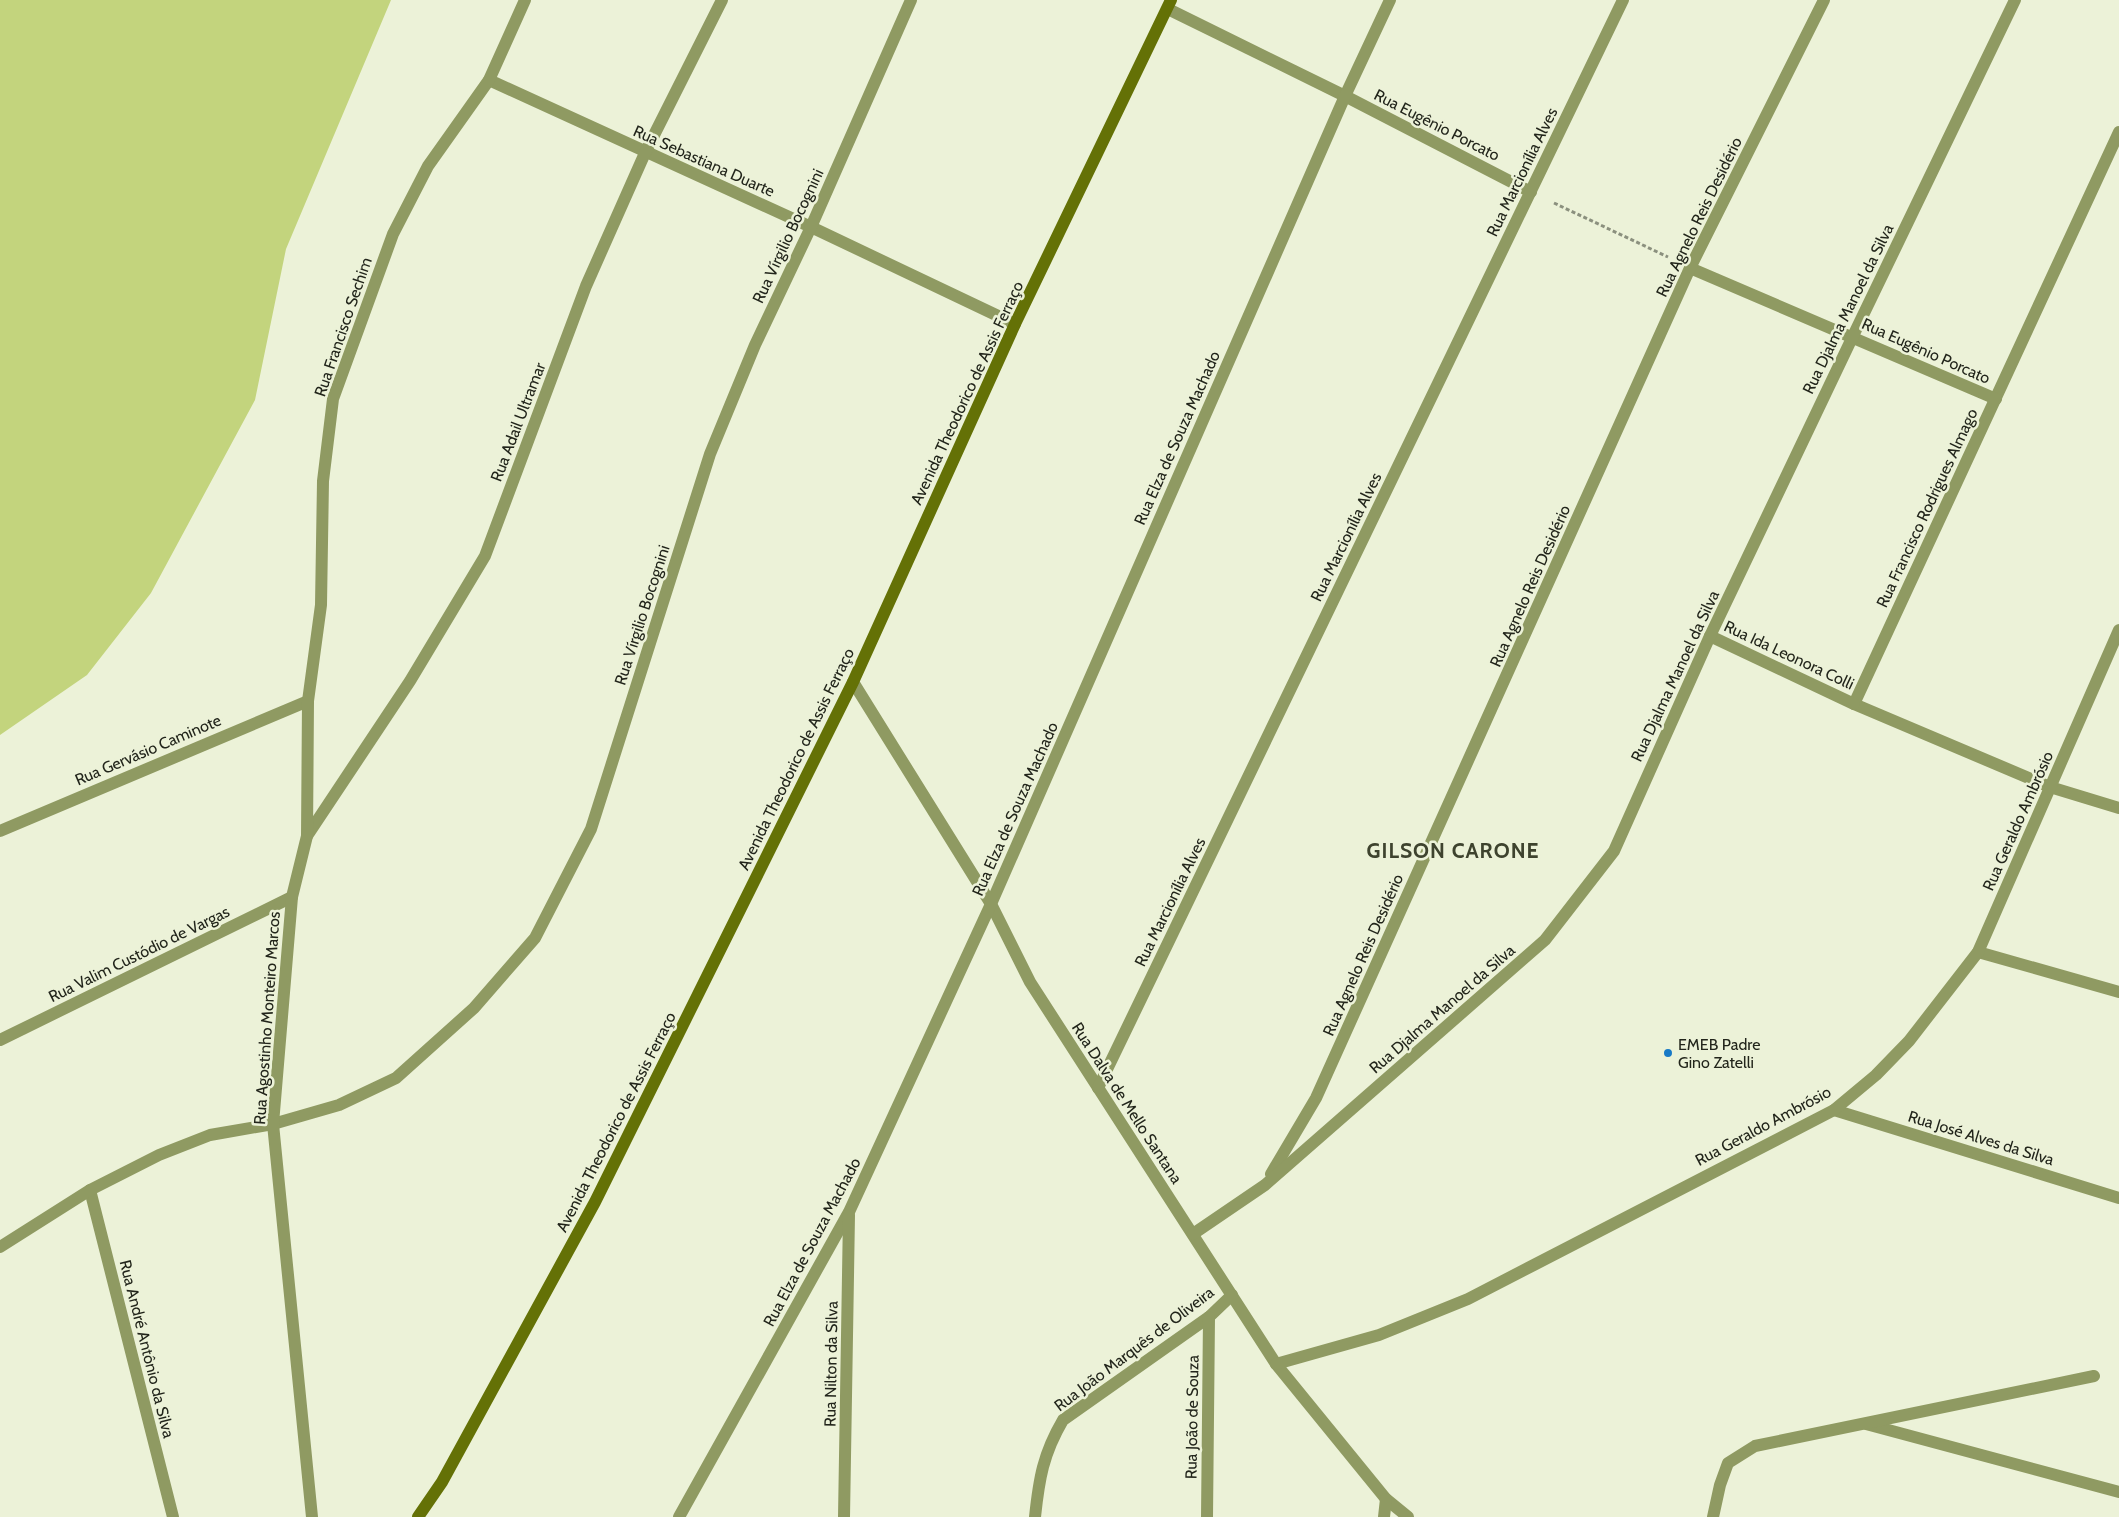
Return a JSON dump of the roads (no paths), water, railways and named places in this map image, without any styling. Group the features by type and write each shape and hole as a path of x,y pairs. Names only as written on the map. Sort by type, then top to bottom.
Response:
{"street":[{"name":"Rua Francisco Sechim","path":"308,701 321,605 324,481 333,399 393,234 428,166 489,80 525,0"},
{"name":"Rua Adail Ultramar","path":"307,836 410,681 485,556 586,286 646,153 722,0"},
{"name":"Rua Vírgilio Bocognini","path":"0,1247 90,1190 158,1155 210,1135 273,1124 339,1105 396,1078 474,1008 535,938 591,829 710,454 755,345 811,227 911,0"},
{"name":"Rua Elza de Souza Machado","path":"679,1517 850,1212 991,904 1345,96 1390,0"},
{"name":"Rua Marcionília Alves","path":"1098,1088 1623,0"},
{"name":"Rua Agnelo Reis Desidério","path":"1265,1185 1316,1098 1690,268 1824,0"},
{"name":"Rua Djalma Manoel da Silva","path":"1193,1234 1265,1185 1545,940 1614,851 1710,636 1852,336 2015,0"},
{"name":"Rua Eugênio Porcato","path":"1170,4 1531,192"},
{"name":"Avenida Theodorico de Assis Ferraço","path":"418,1517 442,1482 595,1202 853,682 1015,324 1170,4"},
{"name":"Rua Sebastiana Duarte","path":"489,80 811,227 1015,324"},
{"name":"Rua Francisco Rodrigues Almago","path":"1854,704 2119,132"},
{"name":"Rua Eugênio Porcato","path":"1690,268 1996,399"},
{"name":"Rua Geraldo Ambrósio","path":"1276,1364 1379,1334 1468,1299 1834,1110 1876,1075 1909,1041 1978,952 2119,630"},
{"name":"Rua Ida Leonora Colli","path":"1710,636 1854,704"},
{"name":"Rua Dalva de Mello Santana","path":"853,682 991,904 1030,982 1276,1364 1386,1499 1408,1517"},
{"name":"Rua Gervásio Caminote","path":"0,831 308,701"},
{"name":"Rua Agostinho Monteiro Marcos","path":"308,701 307,836 292,897 273,1124 312,1517"},
{"path":"1854,704 2050,787 2119,808"},
{"name":"Rua Valim Custódio de Vargas","path":"0,1040 292,897"},
{"path":"1978,952 2119,992"},
{"name":"Rua José Alves da Silva","path":"1834,1110 2119,1198"},
{"name":"Rua André Antônio da Silva","path":"90,1190 173,1517"},
{"name":"Rua Nilton da Silva","path":"844,1517 850,1212"},
{"name":"Rua João Marquês de Oliveira","path":"1035,1517 1040,1472 1053,1436 1063,1420 1210,1317 1232,1295"},
{"name":"Rua João de Souza","path":"1207,1517 1210,1317"},
{"path":"1713,1517 1720,1485 1728,1463 1755,1446 2094,1376"},
{"path":"1863,1423 2119,1492"},
{"path":"1384,1517 1386,1499"}],"place":[{"name":"EMEB Padre Gino Zatelli","path":"1668,1053"}],"district":[{"name":"GILSON CARONE","path":"1453,850"}]}
